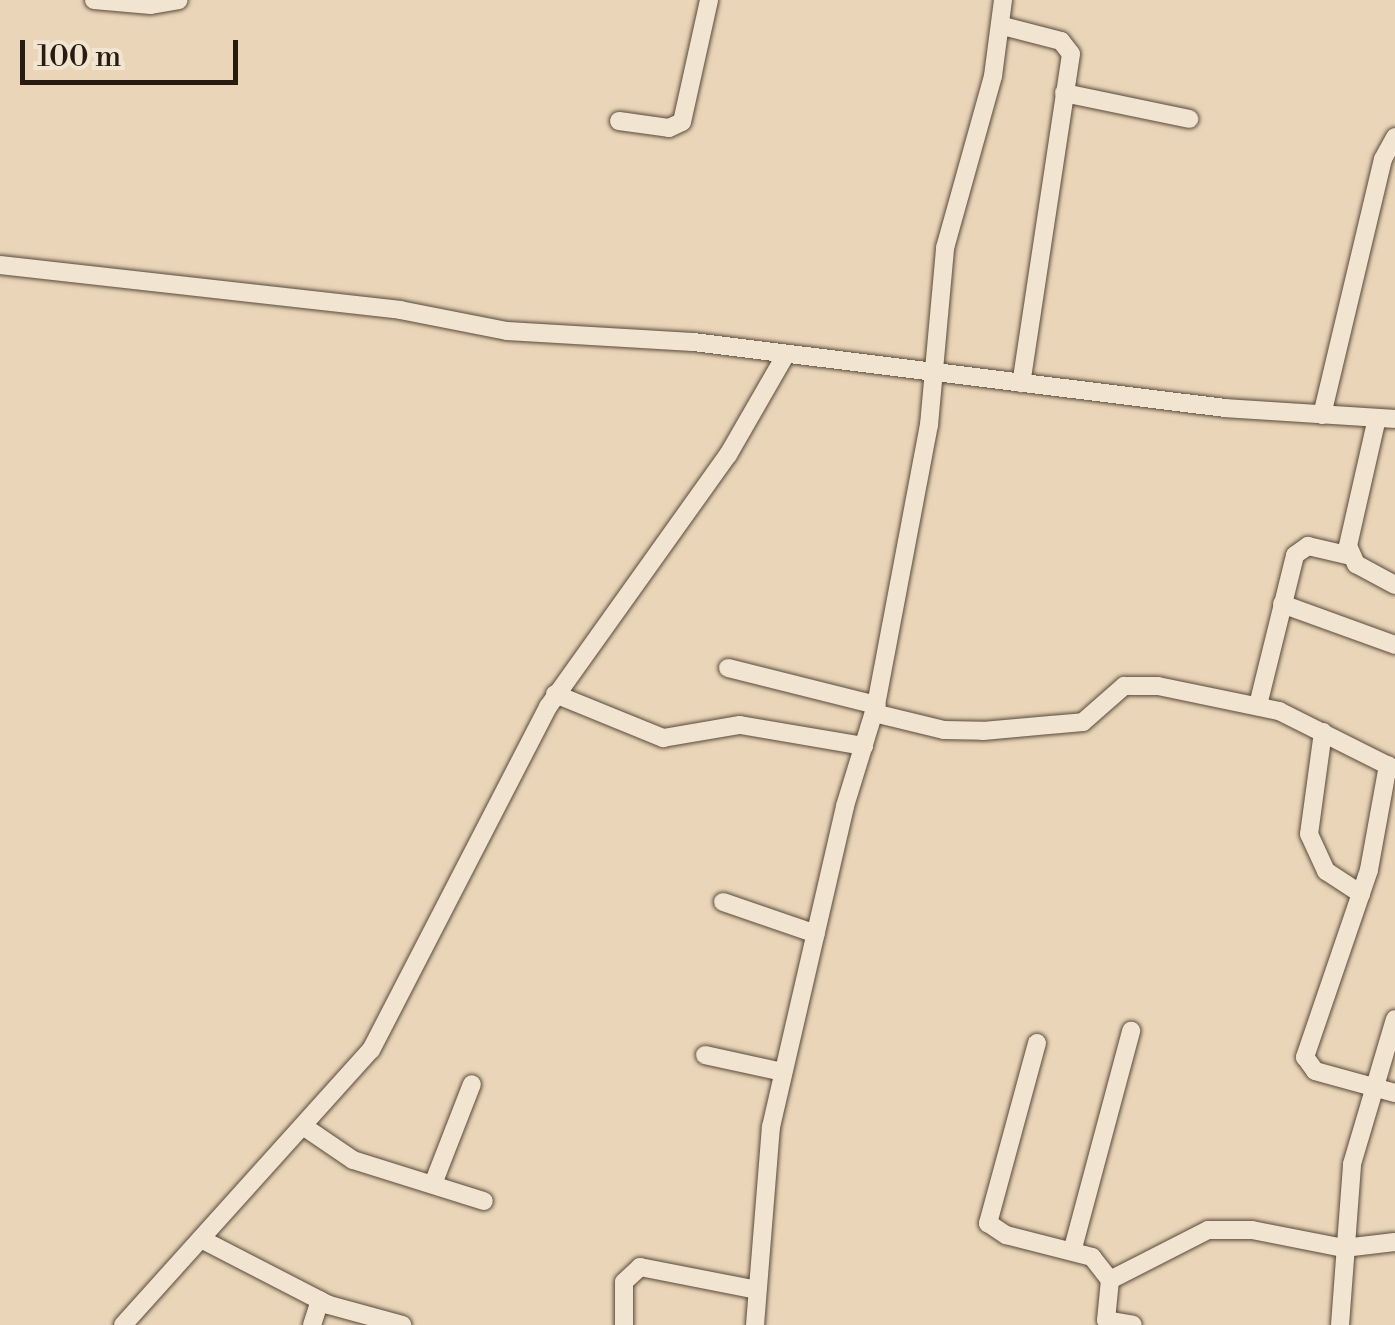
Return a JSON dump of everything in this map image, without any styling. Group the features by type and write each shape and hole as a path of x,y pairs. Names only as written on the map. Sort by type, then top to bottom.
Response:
{"street":[{"path":"94,0 152,5 179,0"},
{"path":"619,120 669,128 682,122 709,0"},
{"path":"755,1325 782,1072 875,709 935,372 952,214 1003,26 1004,0"},
{"path":"1003,26 1068,47 1022,383"},
{"path":"1064,92 1189,119"},
{"path":"1322,414 1380,172 1395,137"},
{"path":"0,264 400,310 507,330 786,354 1022,383 1386,418 1350,516 1351,556"},
{"path":"123,1325 371,1050 556,694 728,455 786,354"},
{"path":"1258,705 1282,604 1301,548 1351,556 1395,585"},
{"path":"1282,604 1334,618 1395,645"},
{"path":"728,668 962,732 1082,722 1124,686 1258,705 1392,767 1361,894 1305,1057 1314,1070 1395,1093"},
{"path":"556,694 663,738 740,726 864,746"},
{"path":"1322,732 1309,834 1326,870 1361,894"},
{"path":"723,902 816,934"},
{"path":"1340,1325 1352,1164 1395,1019"},
{"path":"1072,1248 1131,1031"},
{"path":"1038,1044 988,1223 1006,1235 1072,1248 1105,1266 1110,1280 1105,1323 1133,1325"},
{"path":"705,1055 782,1072"},
{"path":"434,1184 472,1084"},
{"path":"303,1126 353,1160 484,1201"},
{"path":"1110,1280 1208,1230 1252,1230 1344,1248 1395,1242"},
{"path":"201,1239 320,1300 402,1325"},
{"path":"624,1325 624,1282 640,1267 758,1290"},
{"path":"312,1325 320,1300"}]}
